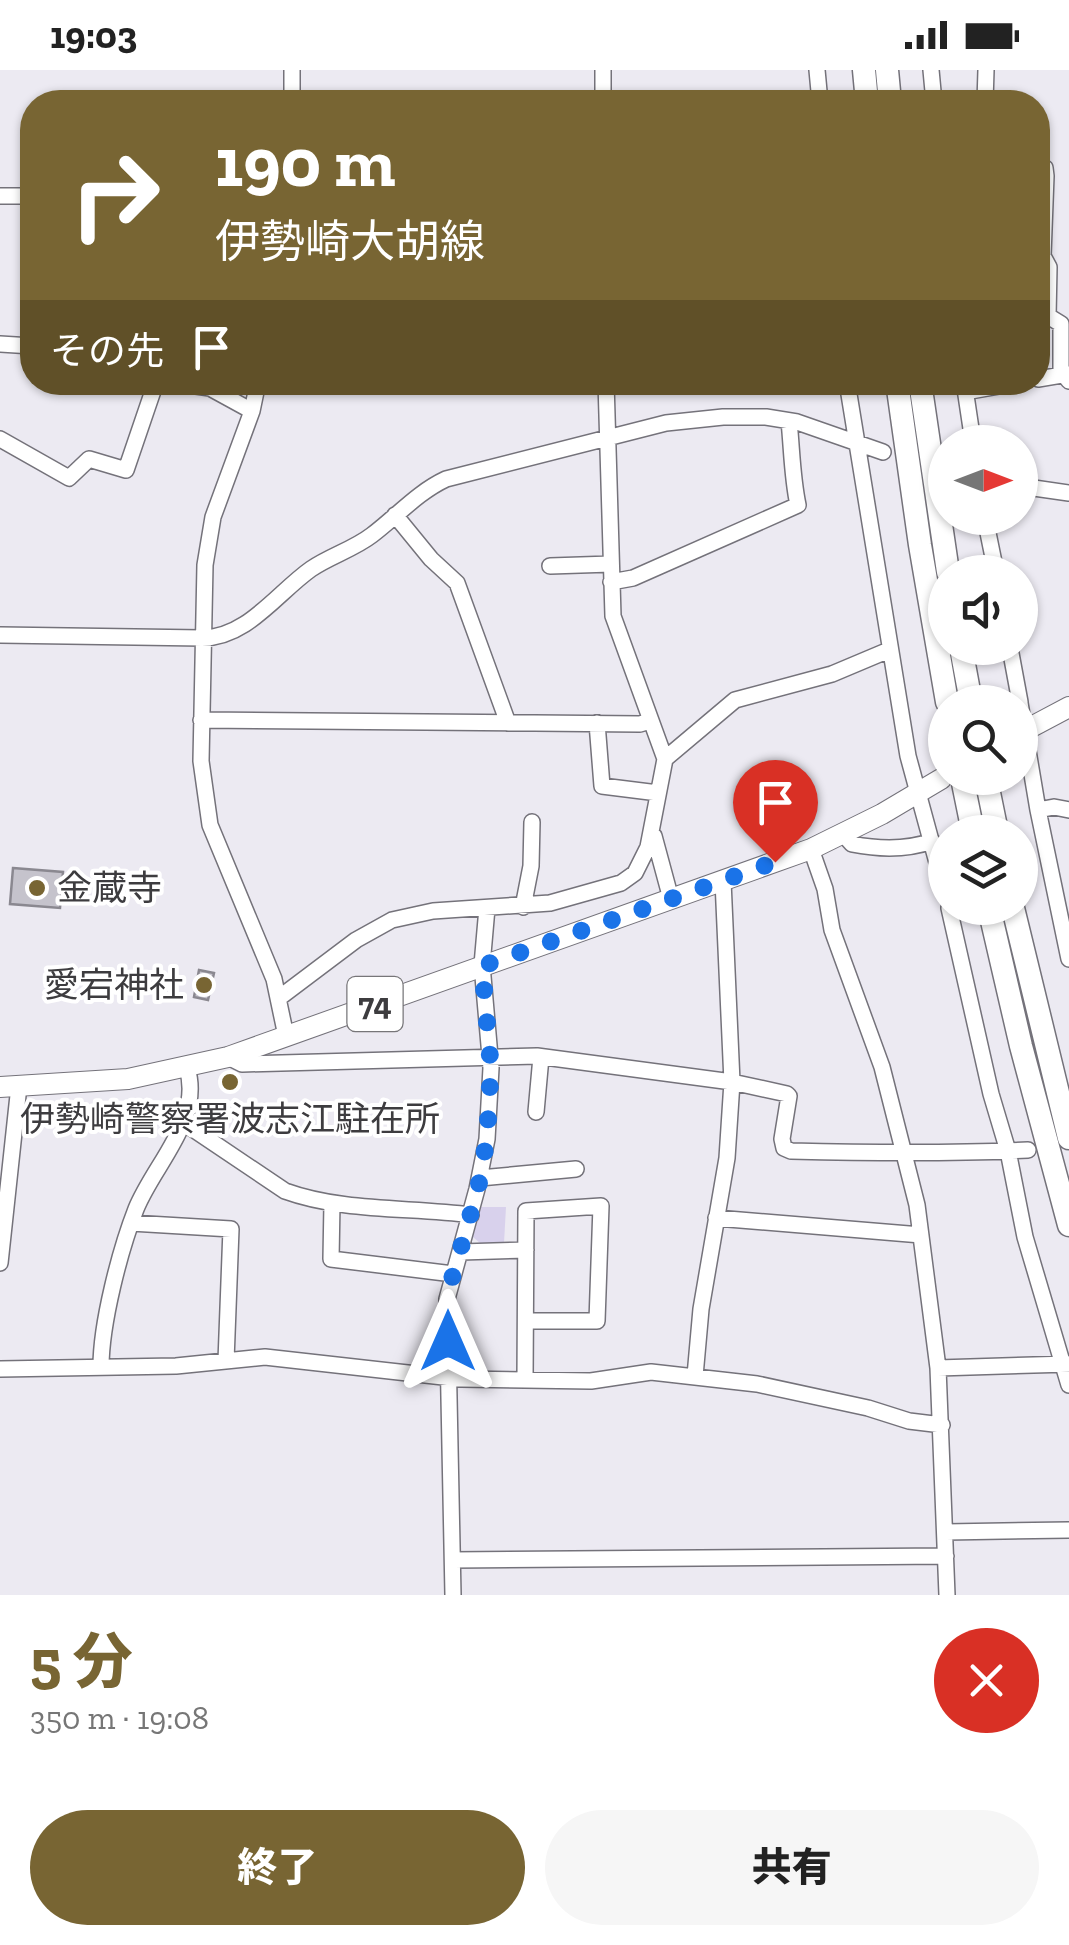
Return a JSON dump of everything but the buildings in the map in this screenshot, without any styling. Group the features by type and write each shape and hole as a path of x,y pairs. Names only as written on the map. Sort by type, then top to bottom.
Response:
{"highway":[{"path":"899,395 944,685"},
{"path":"922,395 945,555"},
{"path":"994,925 1021,1046 1069,1225"},
{"path":"1017,925 1069,1138"}],"main road":[{"path":"1038,724 1069,707"},
{"name":"74","path":"10,1086 128,1079 228,1057 811,848 928,789"}],"street":[{"path":"1050,317 1062,324 1067,376"},
{"path":"0,439 70,478 89,459 126,470 152,395"},
{"path":"227,395 252,411"},
{"path":"255,395 213,517 205,566 202,778 210,824 279,998 286,1036"},
{"path":"279,998 382,924 433,912 523,907 576,897 628,880 644,859 665,758 616,628 606,395"},
{"path":"849,395 889,650 928,828"},
{"path":"965,395 970,425"},
{"path":"0,635 202,638 232,633 308,571 369,538 430,486 666,423 751,416 789,421 883,452"},
{"path":"612,582 633,578 798,505 791,473 789,421"},
{"path":"1038,489 1069,493"},
{"path":"395,515 431,559 457,583 508,722"},
{"path":"550,566 611,564"},
{"path":"665,758 735,700 832,674 889,650"},
{"path":"201,720 650,721"},
{"path":"597,723 602,786 658,792"},
{"path":"1035,795 1069,959"},
{"path":"1038,810 1069,810"},
{"path":"523,907 532,866 532,822"},
{"path":"652,828 670,900"},
{"path":"843,834 852,844 871,847 928,842"},
{"path":"811,848 825,889 832,930 882,1067 905,1151 921,1235 938,1368 947,1595"},
{"path":"695,1376 701,1308 727,1158 732,1082 723,881"},
{"path":"453,1595 446,1299 471,1215 487,1138 491,1057 482,966 487,908"},
{"path":"953,925 1028,1249 1069,1384"},
{"path":"228,1057 242,1064 541,1057 732,1082 789,1096 782,1139 788,1150 890,1154 1028,1150"},
{"path":"536,1112 541,1057"},
{"path":"100,1367 118,1268 131,1223 153,1174 184,1124 190,1080 187,1068"},
{"path":"0,1264 10,1086"},
{"path":"184,1124 285,1191 332,1202 471,1215"},
{"path":"480,1178 576,1169"},
{"path":"332,1202 331,1258 453,1274"},
{"path":"525,1380 526,1211 602,1206 598,1320 528,1322"},
{"path":"716,1218 921,1235"},
{"path":"131,1223 231,1229 226,1361"},
{"path":"461,1252 526,1250"},
{"path":"0,1369 176,1366 265,1357 450,1377 525,1380 590,1381 643,1372 757,1384 909,1421 942,1425"},
{"path":"938,1368 1066,1364"},
{"path":"946,1532 1069,1530"},
{"path":"453,1560 946,1556"}],"shaded area":[{"path":"481,1207 506,1207 504,1243 480,1243 473,1237"}],"place":[{"name":"金蔵寺","path":"37,888"},
{"name":"愛宕神社","path":"204,985"},
{"name":"伊勢崎警察署波志江駐在所","path":"230,1082"}],"route":[{"path":"448,1341 448,1292 478,1189 487,1138 491,1068 482,966 775,862"}]}
